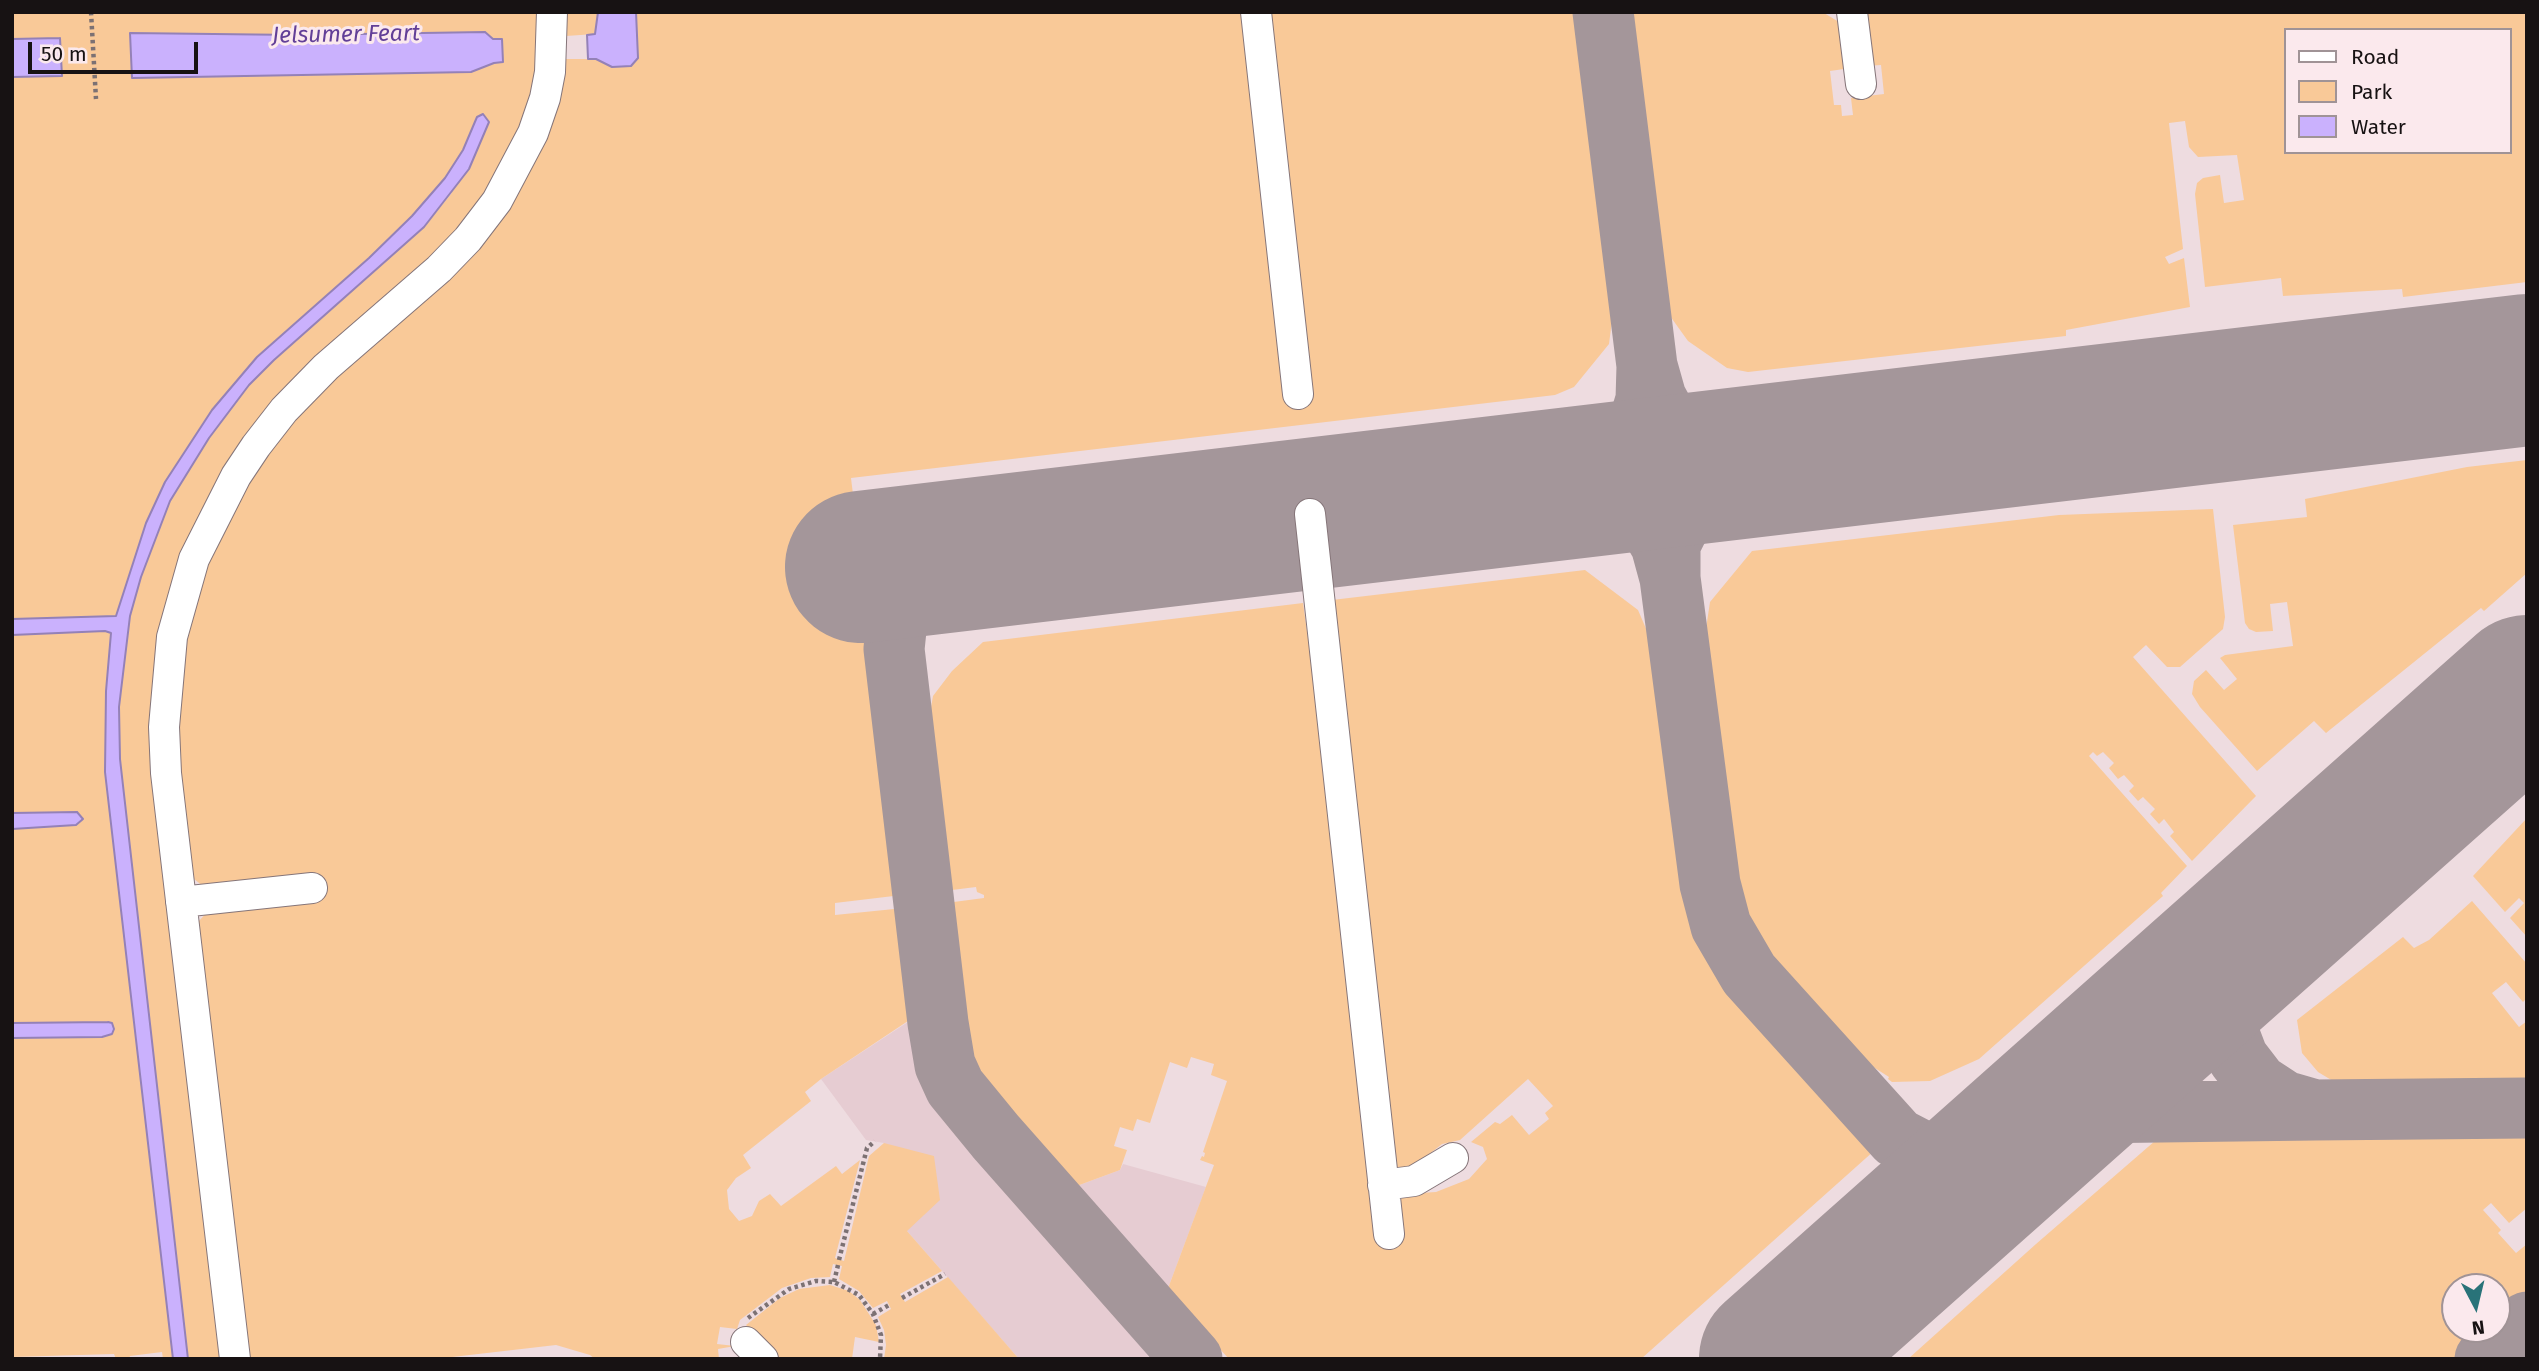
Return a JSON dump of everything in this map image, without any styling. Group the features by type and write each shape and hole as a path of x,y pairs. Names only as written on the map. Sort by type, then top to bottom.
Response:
{"street":[{"path":"235,1359 166,773 164,727 172,637 194,559 236,476 284,410 326,367 439,269 468,239 497,201 533,133 545,98 550,72 552,12"},
{"path":"1256,12 1298,394"},
{"path":"1852,12 1861,84"},
{"path":"1310,514 1389,1234"},
{"path":"181,902 312,888"},
{"path":"1383,1185 1414,1181 1453,1158"}],"path":[{"path":"91,12 96,99"},
{"path":"834,1282 867,1147 875,1141"},
{"path":"902,1298 945,1274"},
{"path":"754,1350 743,1322 775,1297 802,1284 816,1281 834,1282 859,1295 873,1314 881,1335 880,1359"},
{"path":"873,1314 889,1305"}],"shaded area":[{"path":"917,1016 923,1065 931,1095 945,1119 1158,1359 1019,1359 907,1231 884,1143 866,1140 821,1079"},
{"path":"1123,1164 1206,1187 1167,1291 1074,1187 1120,1170"}],"green space":[{"path":"12,12 541,12 535,90 502,168 455,236 314,364 161,632 224,1359 188,1359 120,759 119,707 130,616 141,577 170,501 209,437 249,385 274,360 424,227 451,194 477,117 463,150 445,178 412,216 369,258 257,357 212,410 165,482 146,523 116,616 12,619 12,77 61,76 60,38 12,39","holes":["484,32 493,39 502,39 503,62 471,72 132,77 131,33 297,35"]},
{"path":"565,12 598,12 595,34 566,36"},
{"path":"636,12 1581,12 1616,269 1609,344 1574,387 1555,395 851,478 902,895 835,903 835,915 904,908 917,1015 821,1079 805,1092 811,1101 743,1155 751,1168 736,1178 727,1190 729,1209 739,1221 752,1216 759,1201 770,1194 781,1206 836,1166 842,1174 860,1160 835,1258 844,1261 869,1156 884,1143 934,1156 940,1200 907,1231 942,1271 900,1294 905,1302 948,1277 1019,1359 884,1359 884,1330 878,1317 891,1309 887,1301 873,1308 859,1291 839,1279 842,1266 833,1264 830,1277 811,1278 782,1288 740,1320 737,1329 720,1327 717,1344 735,1346 718,1349 719,1359 595,1359 556,1345 435,1359 247,1359 198,922 210,909 322,900 318,873 208,890 190,873 180,775 177,689 194,596 222,524 263,456 317,392 390,328 553,115 566,59 596,59 612,67 638,59"},
{"path":"1623,12 1824,13 1839,22 1851,68 1830,71 1834,105 1841,105 1842,116 1853,115 1851,98 1884,94 1881,65 1866,66 1859,12 2527,12 2527,282 2403,297 2402,289 2283,296 2281,278 2205,287 2195,194 2197,183 2203,178 2220,175 2224,203 2244,200 2237,155 2198,157 2189,147 2185,121 2169,123 2183,249 2165,257 2169,264 2184,258 2190,307 2066,330 2066,336 1748,372 1727,368 1688,341 1670,316 1657,272"},
{"path":"2527,460 2527,573 2484,611 2481,608 2326,733 2314,721 2257,771 2200,707 2192,694 2194,681 2206,670 2224,690 2237,679 2220,658 2225,655 2293,646 2287,602 2270,604 2273,631 2256,632 2249,629 2245,623 2233,525 2307,517 2305,499 2467,467"},
{"path":"2213,509 2225,617 2223,629 2180,667 2167,667 2146,645 2133,657 2256,796 2192,861 2170,836 2174,832 2164,819 2159,824 2150,814 2155,809 2143,797 2138,801 2129,791 2134,786 2124,775 2118,779 2109,768 2114,763 2103,752 2097,756 2093,752 2089,756 2187,866 2161,893 2163,896 1979,1059 1930,1081 1892,1082 1889,1077 1845,1049 1771,967 1753,942 1736,904 1716,775 1702,655 1710,602 1752,551 2059,515"},
{"path":"1585,570 1638,610 1659,659 1693,904 1699,931 1709,953 1734,986 1875,1150 1641,1359 1229,1359 1167,1291 1214,1165 1200,1160 1204,1157 1203,1152 1227,1081 1211,1075 1214,1064 1191,1057 1187,1068 1170,1062 1150,1123 1137,1119 1133,1131 1120,1127 1114,1146 1127,1150 1120,1170 1074,1187 979,1079 963,1046 946,903 984,898 984,895 977,892 976,887 944,891 926,736 933,696 952,671 983,642 1303,603 1343,888 1396,1206 1405,1194 1436,1192 1469,1179 1487,1159 1483,1147 1471,1142 1495,1122 1500,1124 1512,1115 1529,1135 1549,1119 1545,1113 1553,1106 1528,1079 1460,1140 1442,1144 1408,1171 1392,1168 1332,600"},
{"path":"105,631 111,633 111,643 106,691 105,772 173,1359 163,1359 162,1352 130,1356 129,1359 116,1359 114,1354 12,1357 12,1038 102,1037 108,1022 12,1023 12,829 76,825 83,819 77,812 12,813 12,635"},
{"path":"2527,818 2527,937 2510,918 2524,903 2519,898 2505,912 2473,876"},
{"path":"2472,901 2527,964 2527,998 2523,1002 2506,982 2492,993 2519,1027 2527,1021 2527,1083 2352,1084 2333,1081 2318,1072 2302,1053 2297,1020 2403,937 2414,948 2429,940"},
{"path":"2163,1134 2188,1139 2527,1135 2527,1208 2509,1223 2491,1203 2483,1210 2501,1230 2498,1233 2516,1253 2527,1244 2527,1296 2511,1310 2511,1273 2441,1273 2441,1343 2474,1343 2456,1359 1908,1359"},
{"path":"830,1285 849,1291 860,1300 876,1325 879,1342 855,1337 852,1359 779,1359 746,1325 780,1298 799,1289"}],"water":[{"path":"598,12 636,12 638,58 631,66 612,67 596,59 588,59 587,35 595,34"},
{"name":"Jelsumer Feart","path":"485,32 493,39 502,39 503,62 471,72 132,78 130,33 297,35"},
{"path":"60,38 62,76 12,77 12,39"},
{"path":"483,114 489,122 469,169 424,227 274,360 249,385 209,438 170,501 141,577 130,616 119,707 120,759 188,1359 173,1359 105,772 106,691 111,633 105,631 12,635 12,619 116,616 146,523 165,482 212,410 257,357 369,258 412,216 445,178 463,150 477,117"},
{"path":"77,812 83,819 76,825 12,829 12,813"},
{"path":"12,1023 112,1023 114,1029 112,1034 102,1037 12,1038"}],"taxiway":[{"path":"1552,485 1602,462 1620,446 1639,423 1646,400 1647,366 1603,12"},
{"path":"1647,366 1656,398 1668,420 1685,438 1707,449 1733,457 1764,460"},
{"path":"1764,460 1734,469 1712,482 1692,500 1670,544 1670,578 1710,884 1721,926 1749,974 1897,1138 1924,1152 1946,1157 1972,1158 1998,1150 2059,1119 2084,1113 2315,1110"},
{"path":"1552,485 1586,489 1609,496 1630,508 1650,526 1661,545 1670,578"},
{"path":"966,554 941,561 918,574 905,592 897,620 894,649 945,1065 955,1087 996,1137 1192,1359"},
{"path":"2261,927 2236,964 2227,996 2227,1029 2238,1058 2258,1084 2284,1101 2315,1110 2527,1108"},
{"path":"2485,1359 2527,1322"}],"runway":[{"path":"861,567 2527,370"},
{"path":"1775,1359 2527,691"}]}
